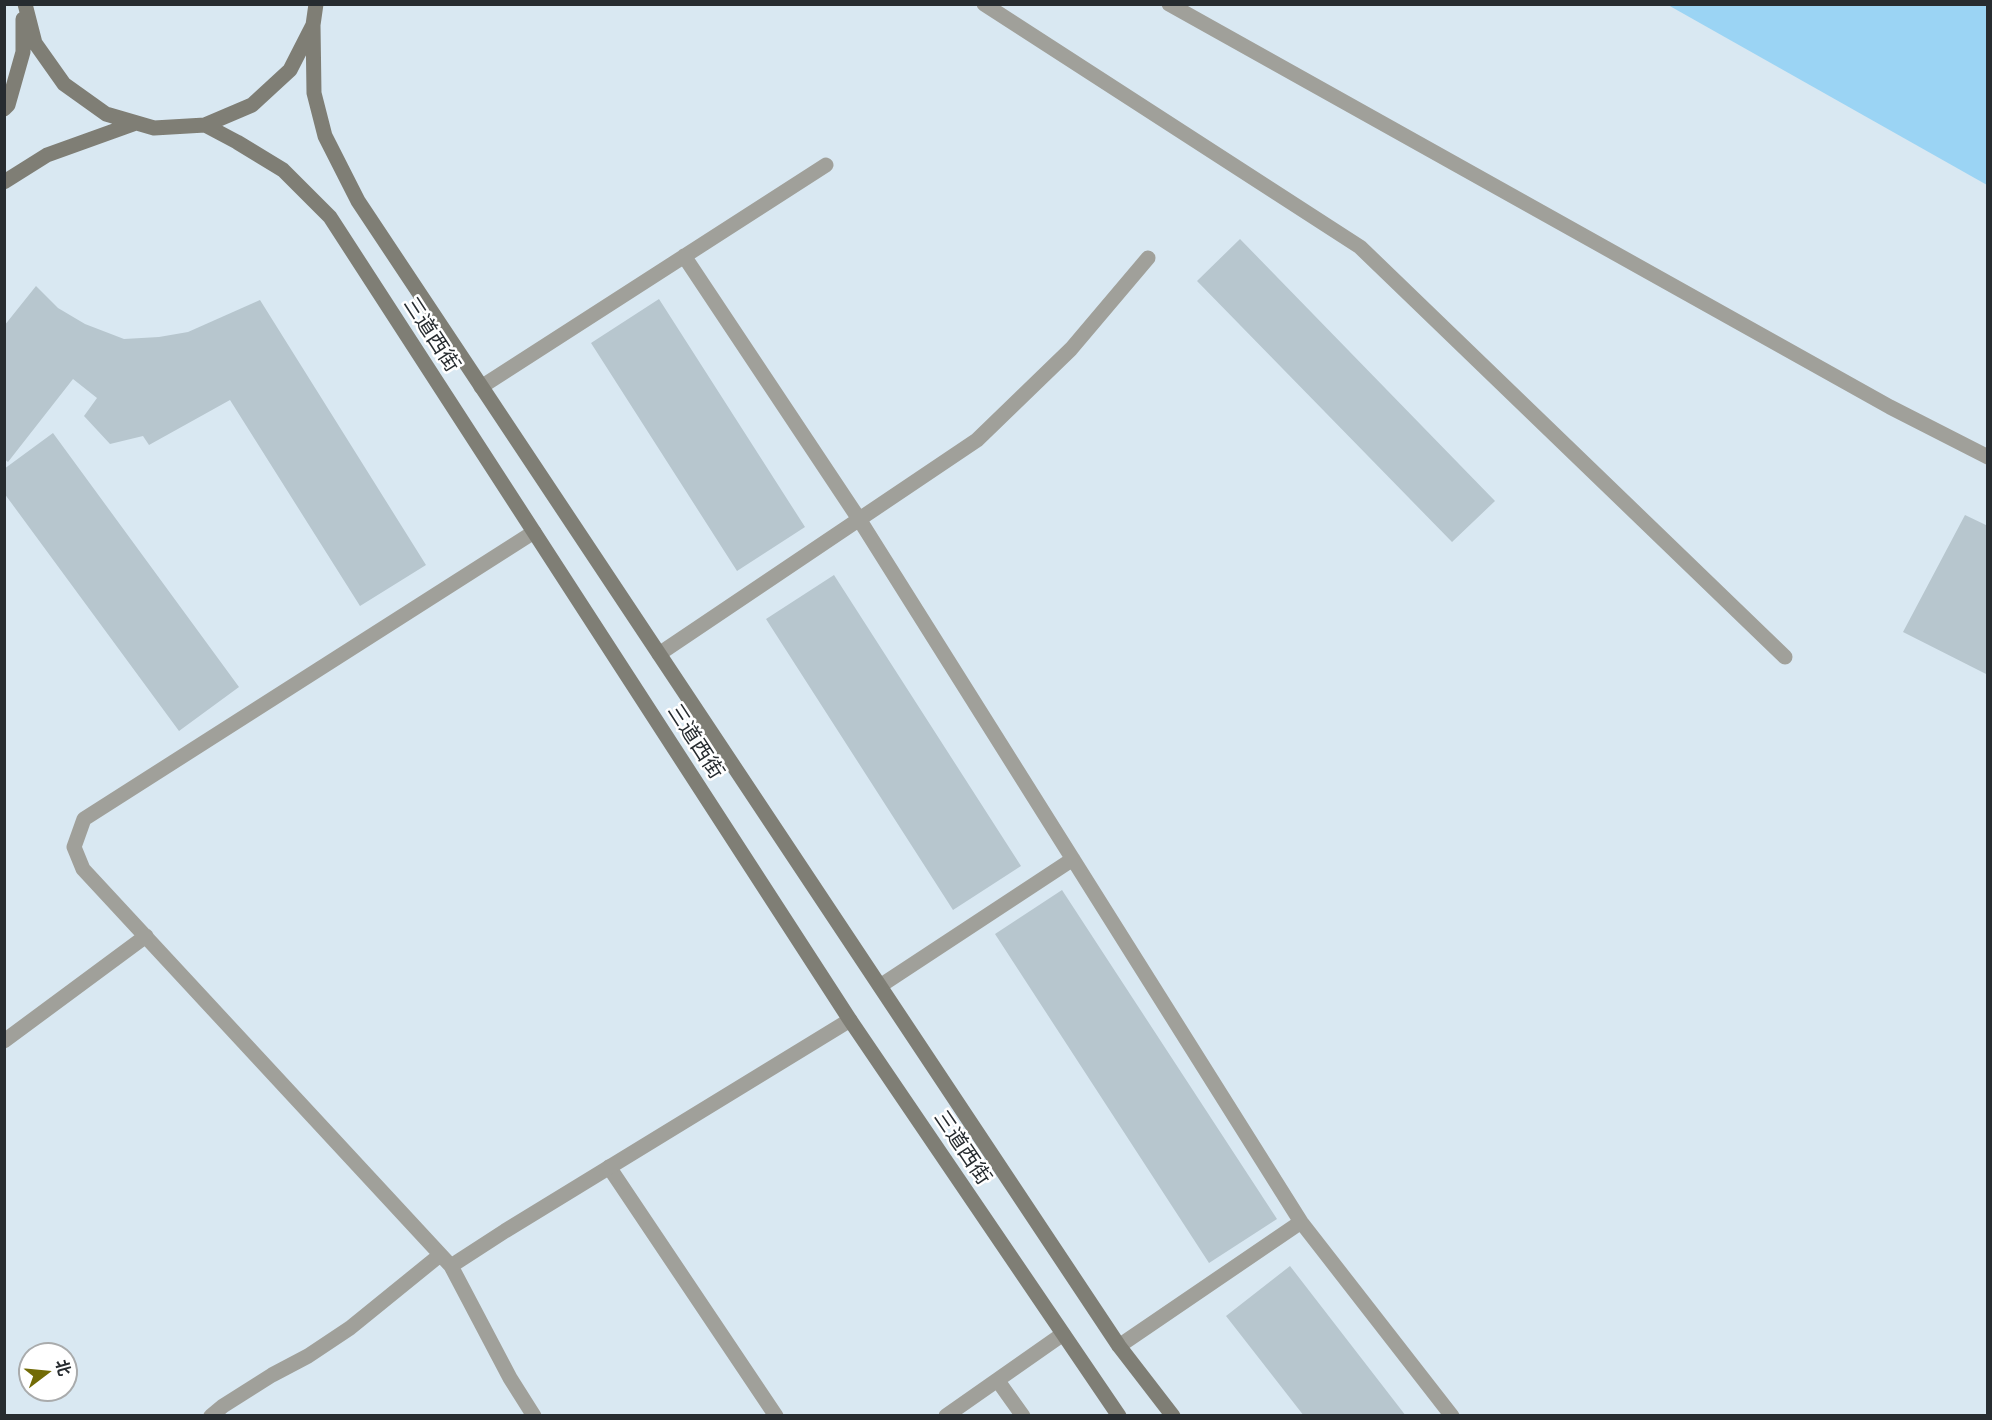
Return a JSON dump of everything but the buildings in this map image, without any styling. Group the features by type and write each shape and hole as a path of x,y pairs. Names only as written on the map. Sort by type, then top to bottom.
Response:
{"main road":[{"path":"4,109 8,105 23,52 24,4"},
{"path":"24,4 35,43 64,84 106,114 154,128 206,125 252,105 290,70 313,25"},
{"path":"316,4 313,25 314,93 325,136 358,201 1119,1346 1173,1416"},
{"path":"4,182 47,155 136,123"},
{"name":"三道西街","path":"206,125 283,170 330,217 850,1020 1119,1416"}],"street":[{"path":"984,4 1360,247 1785,657"},
{"path":"1169,4 1880,402 1988,457"},
{"path":"481,387 826,165"},
{"path":"684,256 859,519 1302,1222 1452,1416"},
{"path":"659,654 976,440 1071,349 1148,258"},
{"path":"534,532 84,819 75,847 83,869 452,1266 510,1378 534,1416"},
{"path":"880,986 1073,859"},
{"path":"4,1041 146,936"},
{"path":"452,1266 850,1020"},
{"path":"609,1167 776,1416"},
{"path":"1119,1346 1302,1222"},
{"path":"211,1416 262,1381 308,1356 350,1328 440,1255"},
{"path":"946,1416 1063,1334"},
{"path":"998,1381 1023,1416"}],"water":[{"path":"1668,5 1987,5 1987,185"}]}
